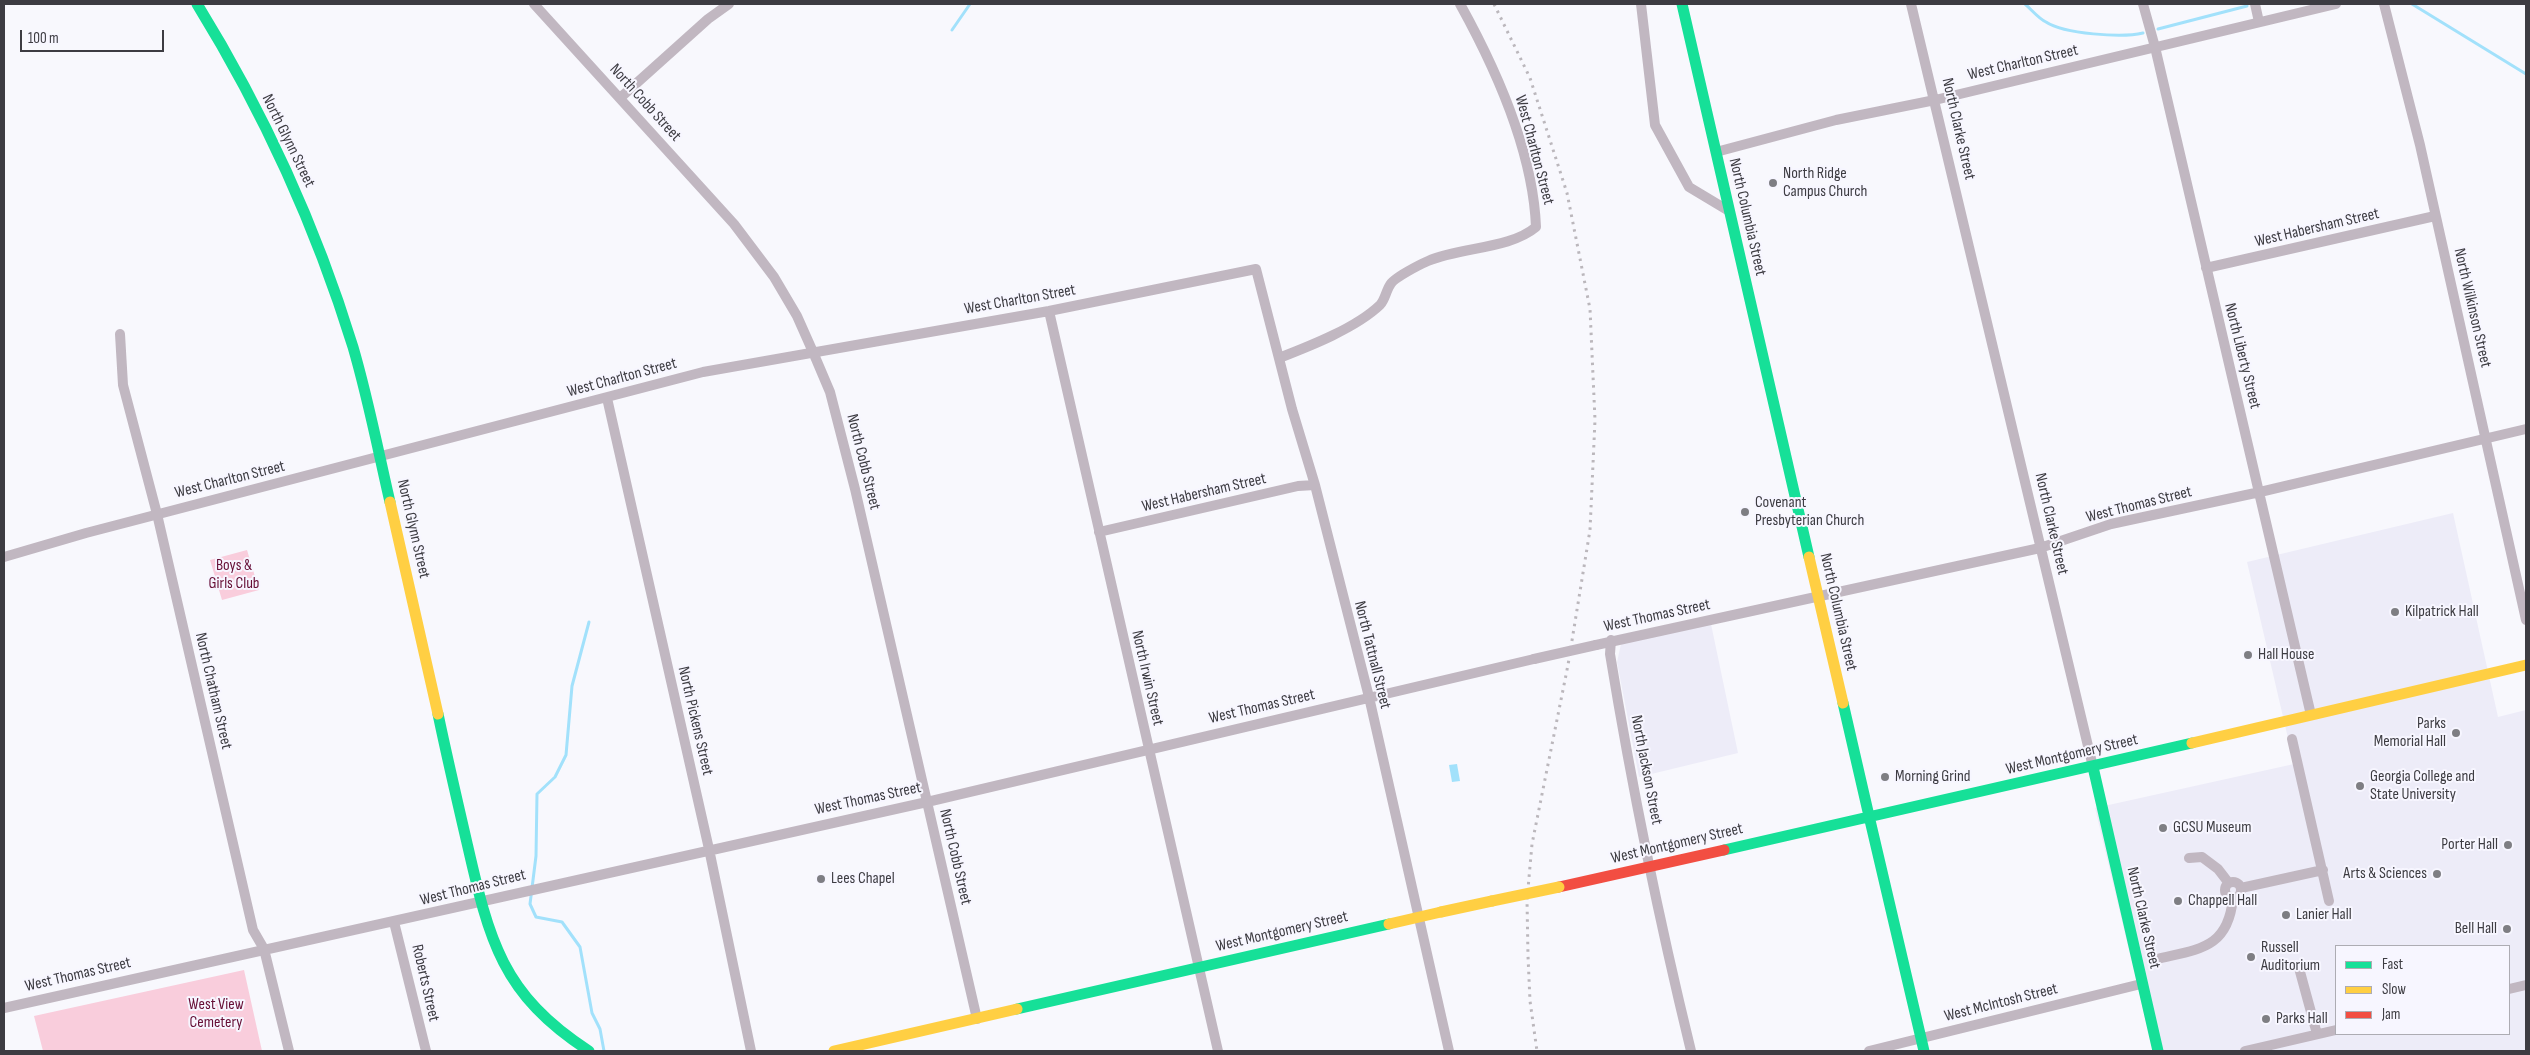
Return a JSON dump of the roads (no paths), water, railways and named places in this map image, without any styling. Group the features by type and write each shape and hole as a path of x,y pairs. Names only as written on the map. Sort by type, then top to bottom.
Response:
{"main road":[{"name":"North Glynn Street","path":"197,4 219,40 285,167 316,239 353,348 491,941 516,985 531,1005 556,1029 589,1051"},
{"name":"North Columbia Street","path":"1682,4 1924,1051"},
{"name":"West Montgomery Street","path":"834,1051 1441,912 1650,867 2092,767 2526,666"},
{"name":"North Clarke Street","path":"2092,767 2158,1051"}],"street":[{"name":"North Cobb Street","path":"534,4 734,224 774,277 797,316 813,352 833,402 977,1019"},
{"path":"620,98 708,19 729,4"},
{"name":"West Charlton Street","path":"1279,358 1319,342 1382,304 1391,283 1427,261 1464,250 1525,236 1536,227 1530,182 1515,123 1493,67 1460,4"},
{"path":"1641,4 1655,125 1689,186 1729,211"},
{"name":"North Clarke Street","path":"1911,4 2092,767"},
{"name":"North Liberty Street","path":"2143,4 2155,47 2311,715"},
{"path":"2254,4 2259,22"},
{"name":"West Charlton Street","path":"1716,152 1836,120 1935,100 2336,4"},
{"name":"North Wilkinson Street","path":"2384,4 2435,216 2526,620"},
{"name":"West Habersham Street","path":"2206,268 2435,216"},
{"name":"West Charlton Street","path":"4,557 157,514 380,458 703,372 1049,311 1256,269"},
{"name":"North Tattnall Street","path":"1256,269 1315,485 1368,697 1449,1051"},
{"name":"North Irwin Street","path":"1049,311 1218,1051"},
{"name":"North Chatham Street","path":"120,334 123,384 157,514 253,930 264,949 289,1051"},
{"name":"North Pickens Street","path":"607,398 708,849 751,1051"},
{"name":"West Thomas Street","path":"4,1008 264,949 394,922 480,900 708,849 927,802 1596,645 1610,640 2040,548 2111,524 2260,492 2526,429"},
{"name":"West Habersham Street","path":"1099,532 1298,486 1315,485"},
{"name":"North Jackson Street","path":"1610,640 1610,654 1628,761 1668,957 1691,1051"},
{"path":"2292,739 2329,901"},
{"path":"2189,858 2202,857 2218,869 2228,882"},
{"path":"2241,888 2323,870"},
{"path":"2228,882 2236,882 2241,888"},
{"path":"2228,882 2224,891 2227,896 2233,898 2239,895 2241,888"},
{"path":"2157,959 2207,946 2218,938 2227,922 2233,898"},
{"name":"Roberts Street","path":"394,922 426,1051"},
{"path":"2299,968 2316,1034"},
{"name":"West McIntosh Street","path":"1869,1051 2141,984"},
{"path":"2510,989 2526,985"},
{"path":"2244,1051 2335,1030"}],"water":[{"path":"1457,764 1460,781 1452,782 1449,765"}],"waterway":[{"path":"952,30 970,4"},
{"path":"2025,4 2043,20 2054,26 2066,29 2108,35 2143,33"},
{"path":"2412,4 2526,74"},
{"path":"2158,29 2247,6"},
{"path":"589,622 572,686 566,755 555,777 537,794 536,856 530,904 536,917 562,922 580,947 592,1013 600,1029 604,1051"}],"railway":[{"path":"1494,4 1530,78 1567,193 1590,309 1595,420 1590,530 1568,665 1532,844 1527,900 1528,956 1530,1001 1537,1051"}],"place":[{"name":"North Ridge Campus Church","path":"1773,183"},
{"name":"Covenant Presbyterian Church","path":"1745,512"},
{"name":"Kilpatrick Hall","path":"2395,612"},
{"name":"Hall House","path":"2248,655"},
{"name":"Parks Memorial Hall","path":"2456,733"},
{"name":"Morning Grind","path":"1885,777"},
{"name":"Georgia College and State University","path":"2360,786"},
{"name":"GCSU Museum","path":"2163,828"},
{"name":"Porter Hall","path":"2508,845"},
{"name":"Arts & Sciences","path":"2437,874"},
{"name":"Lees Chapel","path":"821,879"},
{"name":"Chappell Hall","path":"2178,901"},
{"name":"Lanier Hall","path":"2286,915"},
{"name":"Bell Hall","path":"2507,929"},
{"name":"Russell Auditorium","path":"2251,957"},
{"name":"Parks Hall","path":"2266,1019"}],"park label":[{"name":"Boys & Girls Club","path":"234,575"},
{"name":"West View Cemetery","path":"216,1014"}]}
